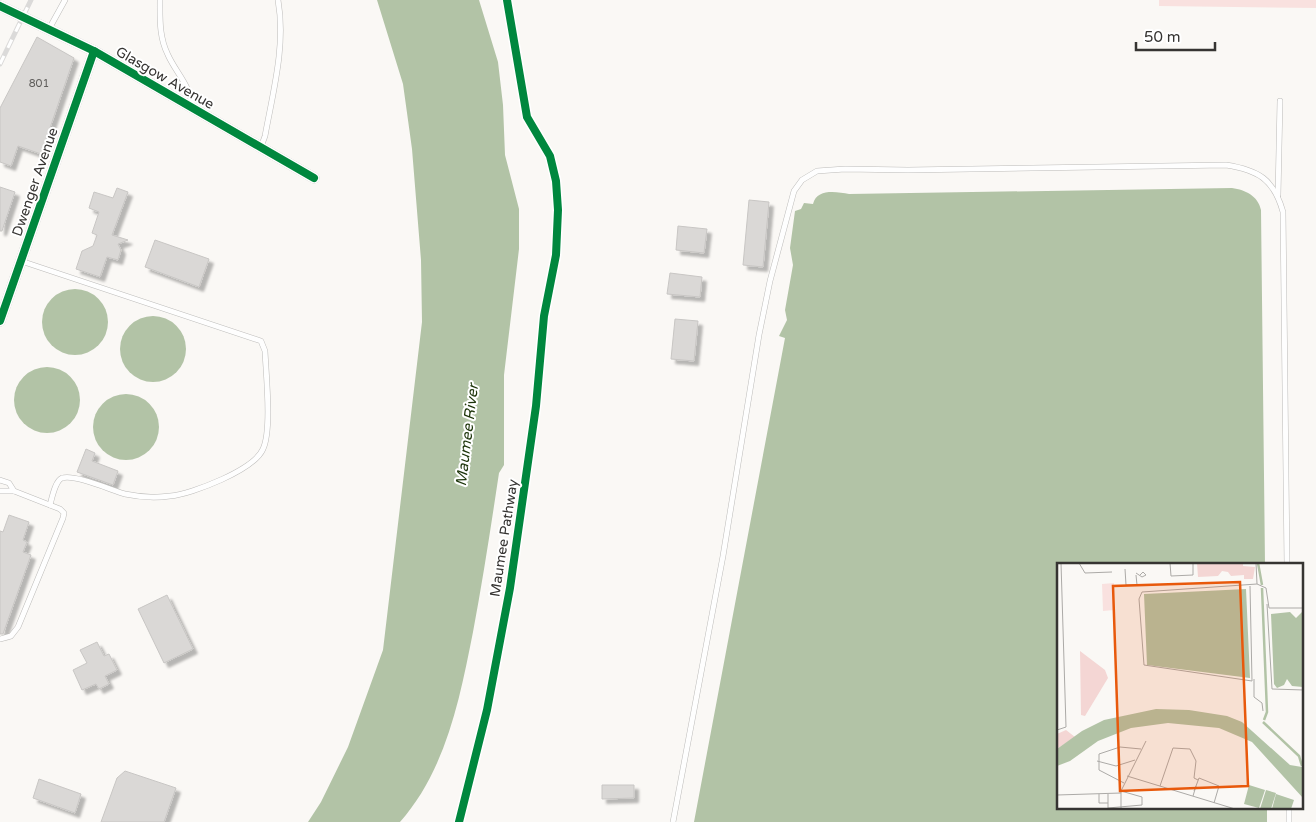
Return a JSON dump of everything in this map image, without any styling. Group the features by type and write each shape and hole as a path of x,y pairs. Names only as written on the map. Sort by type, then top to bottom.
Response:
{"street":[{"name":"Glasgow Avenue","path":"0,6 94,51 314,178"},
{"name":"Dwenger Avenue","path":"0,321 94,51"}],"lane":[{"path":"49,29 66,0"},
{"path":"160,0 160,30 168,55 186,84 192,109"},
{"path":"261,148 280,58 280,14 278,0"},
{"path":"1278,196 1280,101"},
{"path":"673,822 723,556 761,326 794,191 802,180 817,171 845,168 908,170 1226,165 1246,168 1274,186 1283,212 1287,563"},
{"path":"21,261 261,341 265,351 266,433 263,450 253,461 230,475 200,488 170,496 126,494 63,478 58,481 50,505"},
{"path":"0,480 9,483 14,491"},
{"path":"0,491 14,491 60,509 64,513 18,627 11,636 0,639"}],"shaded area":[{"path":"1159,0 1316,0 1316,8 1159,6"}],"water":[{"name":"Maumee River","path":"377,0 479,0 498,62 503,105 505,155 519,209 519,249 504,375 504,465 499,473 463,682 449,732 429,780 416,802 400,822 308,822 321,802 348,747 383,650 422,322 421,260 412,149 403,84"},
{"path":"1232,188 1251,194 1257,201 1261,210 1265,563 1057,563 1057,810 1267,810 1267,822 694,822 785,338 779,336 787,320 785,310 793,265 790,248 795,211 801,209 804,203 813,204 815,199 823,193 839,192 849,194"},
{"path":"75,289 88,291 103,304 106,309 108,322 106,335 93,350 88,353 75,355 62,353 47,340 44,335 42,322 44,309 57,294 62,291"},
{"path":"153,316 166,318 181,331 184,336 186,349 184,362 171,377 166,380 153,382 140,380 125,367 122,362 120,349 122,336 135,321 140,318"},
{"path":"47,367 60,369 75,382 78,387 80,400 78,413 65,428 60,431 47,433 34,431 19,418 16,413 14,400 16,387 29,372 34,369"},
{"path":"126,394 139,396 154,409 157,414 159,427 157,440 144,455 139,458 126,460 113,458 98,445 95,440 93,427 95,414 108,399 113,396"}],"building":[{"path":"37,37 74,58 41,154 18,146 11,166 0,162 0,108"},
{"path":"0,187 15,192 2,231 0,231"},
{"path":"117,188 128,192 112,235 128,240 118,244 121,250 118,260 107,257 100,277 76,269 82,251 93,246 97,235 92,233 99,212 89,208 94,192 113,198"},
{"path":"749,200 769,202 763,267 743,265"},
{"path":"678,226 707,229 704,253 676,250"},
{"path":"155,240 209,259 199,287 145,267"},
{"path":"670,273 702,277 700,297 667,294"},
{"path":"675,319 698,321 694,361 671,359"},
{"path":"86,449 95,453 92,461 118,471 113,485 77,472"},
{"path":"9,515 29,522 23,540 27,542 23,552 31,555 3,634 0,634 0,531 3,532"},
{"path":"167,595 193,649 164,663 138,609"},
{"path":"97,642 104,656 109,654 117,670 105,676 109,684 99,689 96,684 82,690 73,670 87,663 80,650"},
{"path":"125,771 176,788 164,822 101,822 117,778"},
{"path":"39,779 81,794 75,813 33,798"},
{"path":"602,785 634,785 634,798 602,799"}],"railway":[{"path":"0,64 31,0"}],"cycle path":[{"name":"Maumee Pathway","path":"459,822 487,710 510,588 536,406 544,316 556,255 558,210 556,181 550,156 527,117 507,0"},
{"path":"0,6 94,51 314,178"},
{"path":"0,321 94,51"}]}
